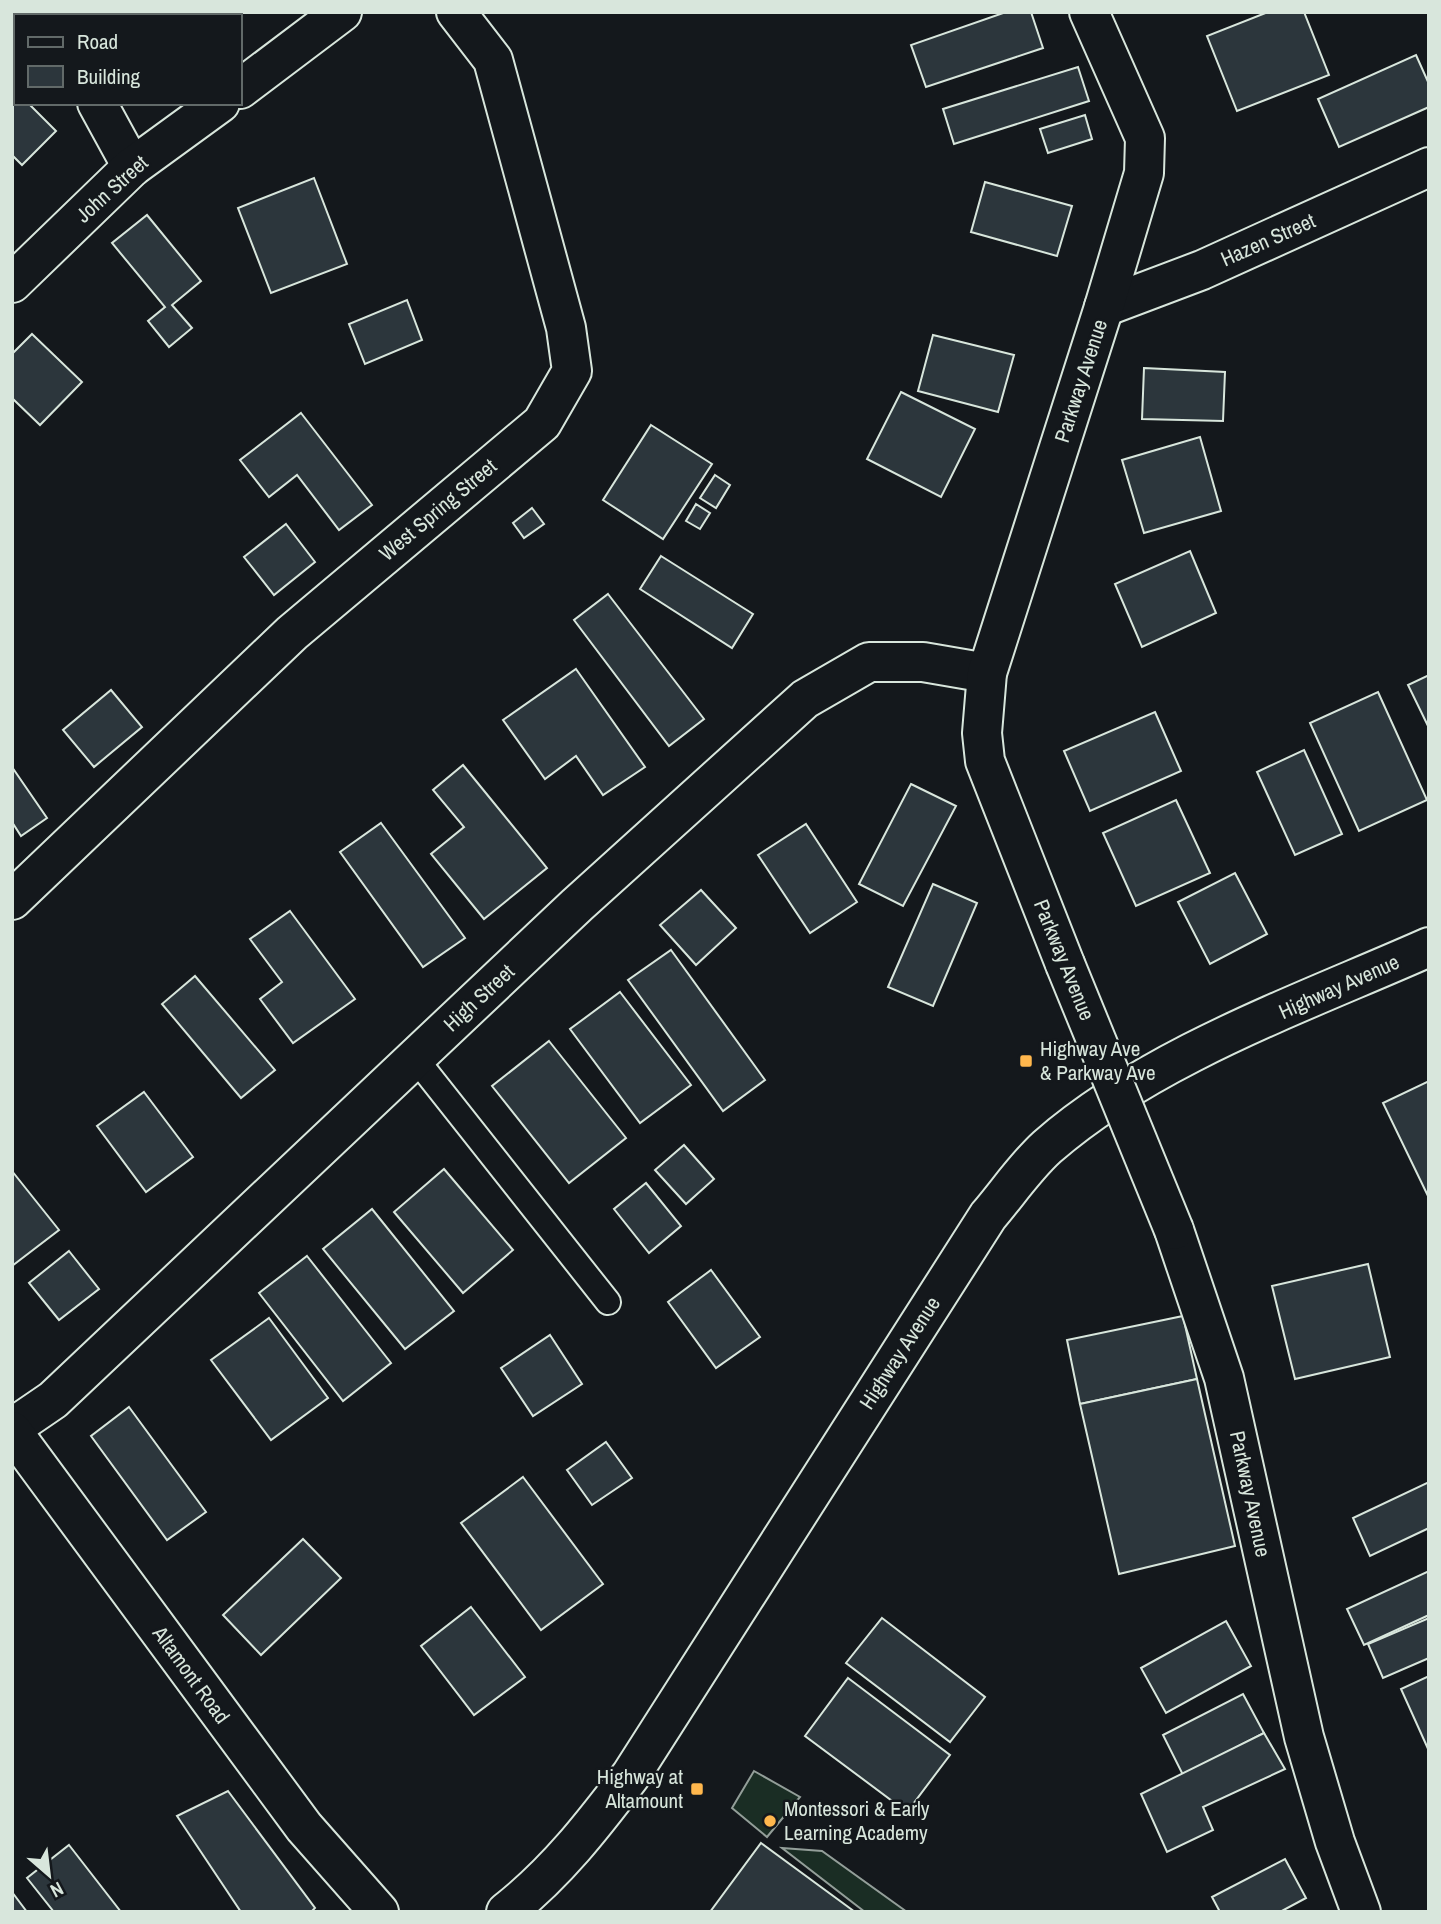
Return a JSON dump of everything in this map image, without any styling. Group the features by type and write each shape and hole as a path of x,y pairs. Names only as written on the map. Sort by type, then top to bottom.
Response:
{"street":[{"path":"242,87 342,12"},
{"name":"West Spring Street","path":"12,900 292,633 542,423 572,371 566,328 493,60 456,12"},
{"name":"Parkway Avenue","path":"1089,12 1145,138 1144,173 987,673 982,733 985,761 1174,1230 1224,1378 1304,1737 1335,1842 1361,1912"},
{"path":"98,105 132,167"},
{"name":"John Street","path":"12,283 132,167 217,105"},
{"name":"Hazen Street","path":"1104,307 1202,270 1429,167"},
{"name":"High Street","path":"12,1430 53,1400 577,905 806,699 869,662 923,662 987,673"},
{"name":"Highway Avenue","path":"506,1912 533,1891 584,1837 631,1775 981,1227 1044,1150 1078,1121 1187,1055 1429,947"},
{"name":"Altamont Road","path":"12,1430 304,1828 379,1912"}],"lane":[{"path":"415,1058 608,1302"}],"green space":[{"path":"754,1771 800,1797 767,1837 732,1808"},
{"path":"782,1848 822,1851 907,1912 865,1912"}],"building":[{"path":"1006,12 1031,12 1043,48 926,87 911,45"},
{"path":"1268,12 1304,12 1329,75 1237,111 1207,36"},
{"path":"1416,55 1429,84 1429,107 1339,147 1318,99"},
{"path":"1078,67 1089,101 954,144 943,109"},
{"path":"12,88 14,105 30,105 56,131 22,165 12,155"},
{"path":"1085,115 1092,139 1048,153 1040,129"},
{"path":"314,178 347,264 271,293 238,208"},
{"path":"985,182 1072,206 1057,256 971,232"},
{"path":"147,215 201,281 172,305 192,328 169,347 148,321 165,307 112,243"},
{"path":"407,300 422,340 365,364 349,324"},
{"path":"32,334 82,382 40,425 12,398 12,354"},
{"path":"933,335 1014,355 998,412 918,391"},
{"path":"1144,368 1225,372 1223,421 1142,419"},
{"path":"901,392 975,429 941,497 867,459"},
{"path":"301,413 372,505 339,530 297,475 269,497 240,460"},
{"path":"651,425 712,464 663,539 603,500"},
{"path":"1200,437 1221,511 1144,533 1122,460"},
{"path":"715,475 730,485 716,508 700,498"},
{"path":"696,504 710,513 700,529 686,521"},
{"path":"532,508 544,524 524,538 513,523"},
{"path":"286,524 315,562 274,595 244,557"},
{"path":"1190,551 1216,613 1142,647 1115,584"},
{"path":"661,556 753,614 732,648 640,589"},
{"path":"608,594 704,719 669,746 574,620"},
{"path":"576,669 645,767 603,795 576,756 545,779 503,720"},
{"path":"1429,675 1429,728 1408,685"},
{"path":"111,690 142,727 94,767 63,730"},
{"path":"1378,692 1427,800 1359,831 1310,723"},
{"path":"1155,712 1181,771 1090,811 1064,751"},
{"path":"1304,750 1342,834 1295,855 1257,772"},
{"path":"463,765 547,868 484,919 431,854 464,827 433,790"},
{"path":"12,767 47,818 21,836 12,822"},
{"path":"911,784 956,806 903,906 859,884"},
{"path":"1176,800 1210,873 1136,906 1103,833"},
{"path":"381,823 465,938 423,967 340,852"},
{"path":"806,824 857,902 810,933 758,855"},
{"path":"1235,873 1267,934 1210,964 1178,902"},
{"path":"933,884 977,903 933,1006 888,987"},
{"path":"701,890 736,928 696,965 660,925"},
{"path":"290,911 355,999 293,1043 260,999 282,982 250,939"},
{"path":"671,950 765,1080 723,1111 628,980"},
{"path":"195,976 275,1070 241,1098 162,1004"},
{"path":"620,992 691,1085 640,1123 570,1029"},
{"path":"549,1041 626,1138 569,1183 492,1086"},
{"path":"1429,1081 1429,1195 1428,1196 1383,1103"},
{"path":"144,1092 193,1157 146,1192 97,1126"},
{"path":"684,1145 714,1179 686,1204 655,1170"},
{"path":"444,1169 513,1250 463,1293 394,1212"},
{"path":"12,1171 59,1230 12,1266"},
{"path":"646,1183 681,1226 649,1253 614,1209"},
{"path":"372,1209 454,1311 405,1349 323,1249"},
{"path":"69,1251 99,1289 59,1320 29,1283"},
{"path":"307,1256 391,1363 343,1401 259,1293"},
{"path":"1368,1264 1390,1357 1295,1379 1272,1286"},
{"path":"711,1270 760,1337 716,1368 668,1302"},
{"path":"1183,1316 1197,1379 1080,1404 1067,1340"},
{"path":"269,1318 328,1398 271,1440 211,1360"},
{"path":"550,1335 582,1384 533,1416 501,1368"},
{"path":"1197,1379 1235,1546 1119,1574 1080,1404"},
{"path":"129,1407 206,1512 167,1540 91,1436"},
{"path":"606,1442 632,1478 592,1505 567,1470"},
{"path":"523,1477 603,1584 541,1630 461,1523"},
{"path":"1429,1482 1429,1528 1370,1556 1353,1518"},
{"path":"303,1539 341,1578 261,1655 223,1615"},
{"path":"1429,1571 1429,1615 1364,1645 1347,1609"},
{"path":"471,1607 525,1677 474,1715 421,1646"},
{"path":"882,1618 985,1697 950,1742 846,1663"},
{"path":"1429,1618 1429,1658 1383,1678 1368,1644"},
{"path":"1226,1621 1251,1666 1166,1713 1141,1668"},
{"path":"1429,1676 1429,1751 1401,1689"},
{"path":"848,1678 950,1755 907,1812 805,1736"},
{"path":"1243,1694 1264,1733 1183,1775 1163,1735"},
{"path":"1264,1733 1285,1769 1203,1807 1213,1830 1167,1852 1141,1794"},
{"path":"228,1791 315,1908 311,1912 241,1912 177,1816"},
{"path":"761,1843 855,1912 710,1912"},
{"path":"69,1845 121,1912 54,1912 27,1878"},
{"path":"1285,1859 1306,1898 1280,1912 1220,1912 1212,1897"},
{"path":"12,1892 27,1912 12,1912"}],"place":[{"name":"Highway Ave & Parkway Ave","path":"1026,1061"},
{"name":"Highway at Altamount","path":"697,1789"},
{"name":"Montessori & Early Learning Academy","path":"770,1821"}]}
